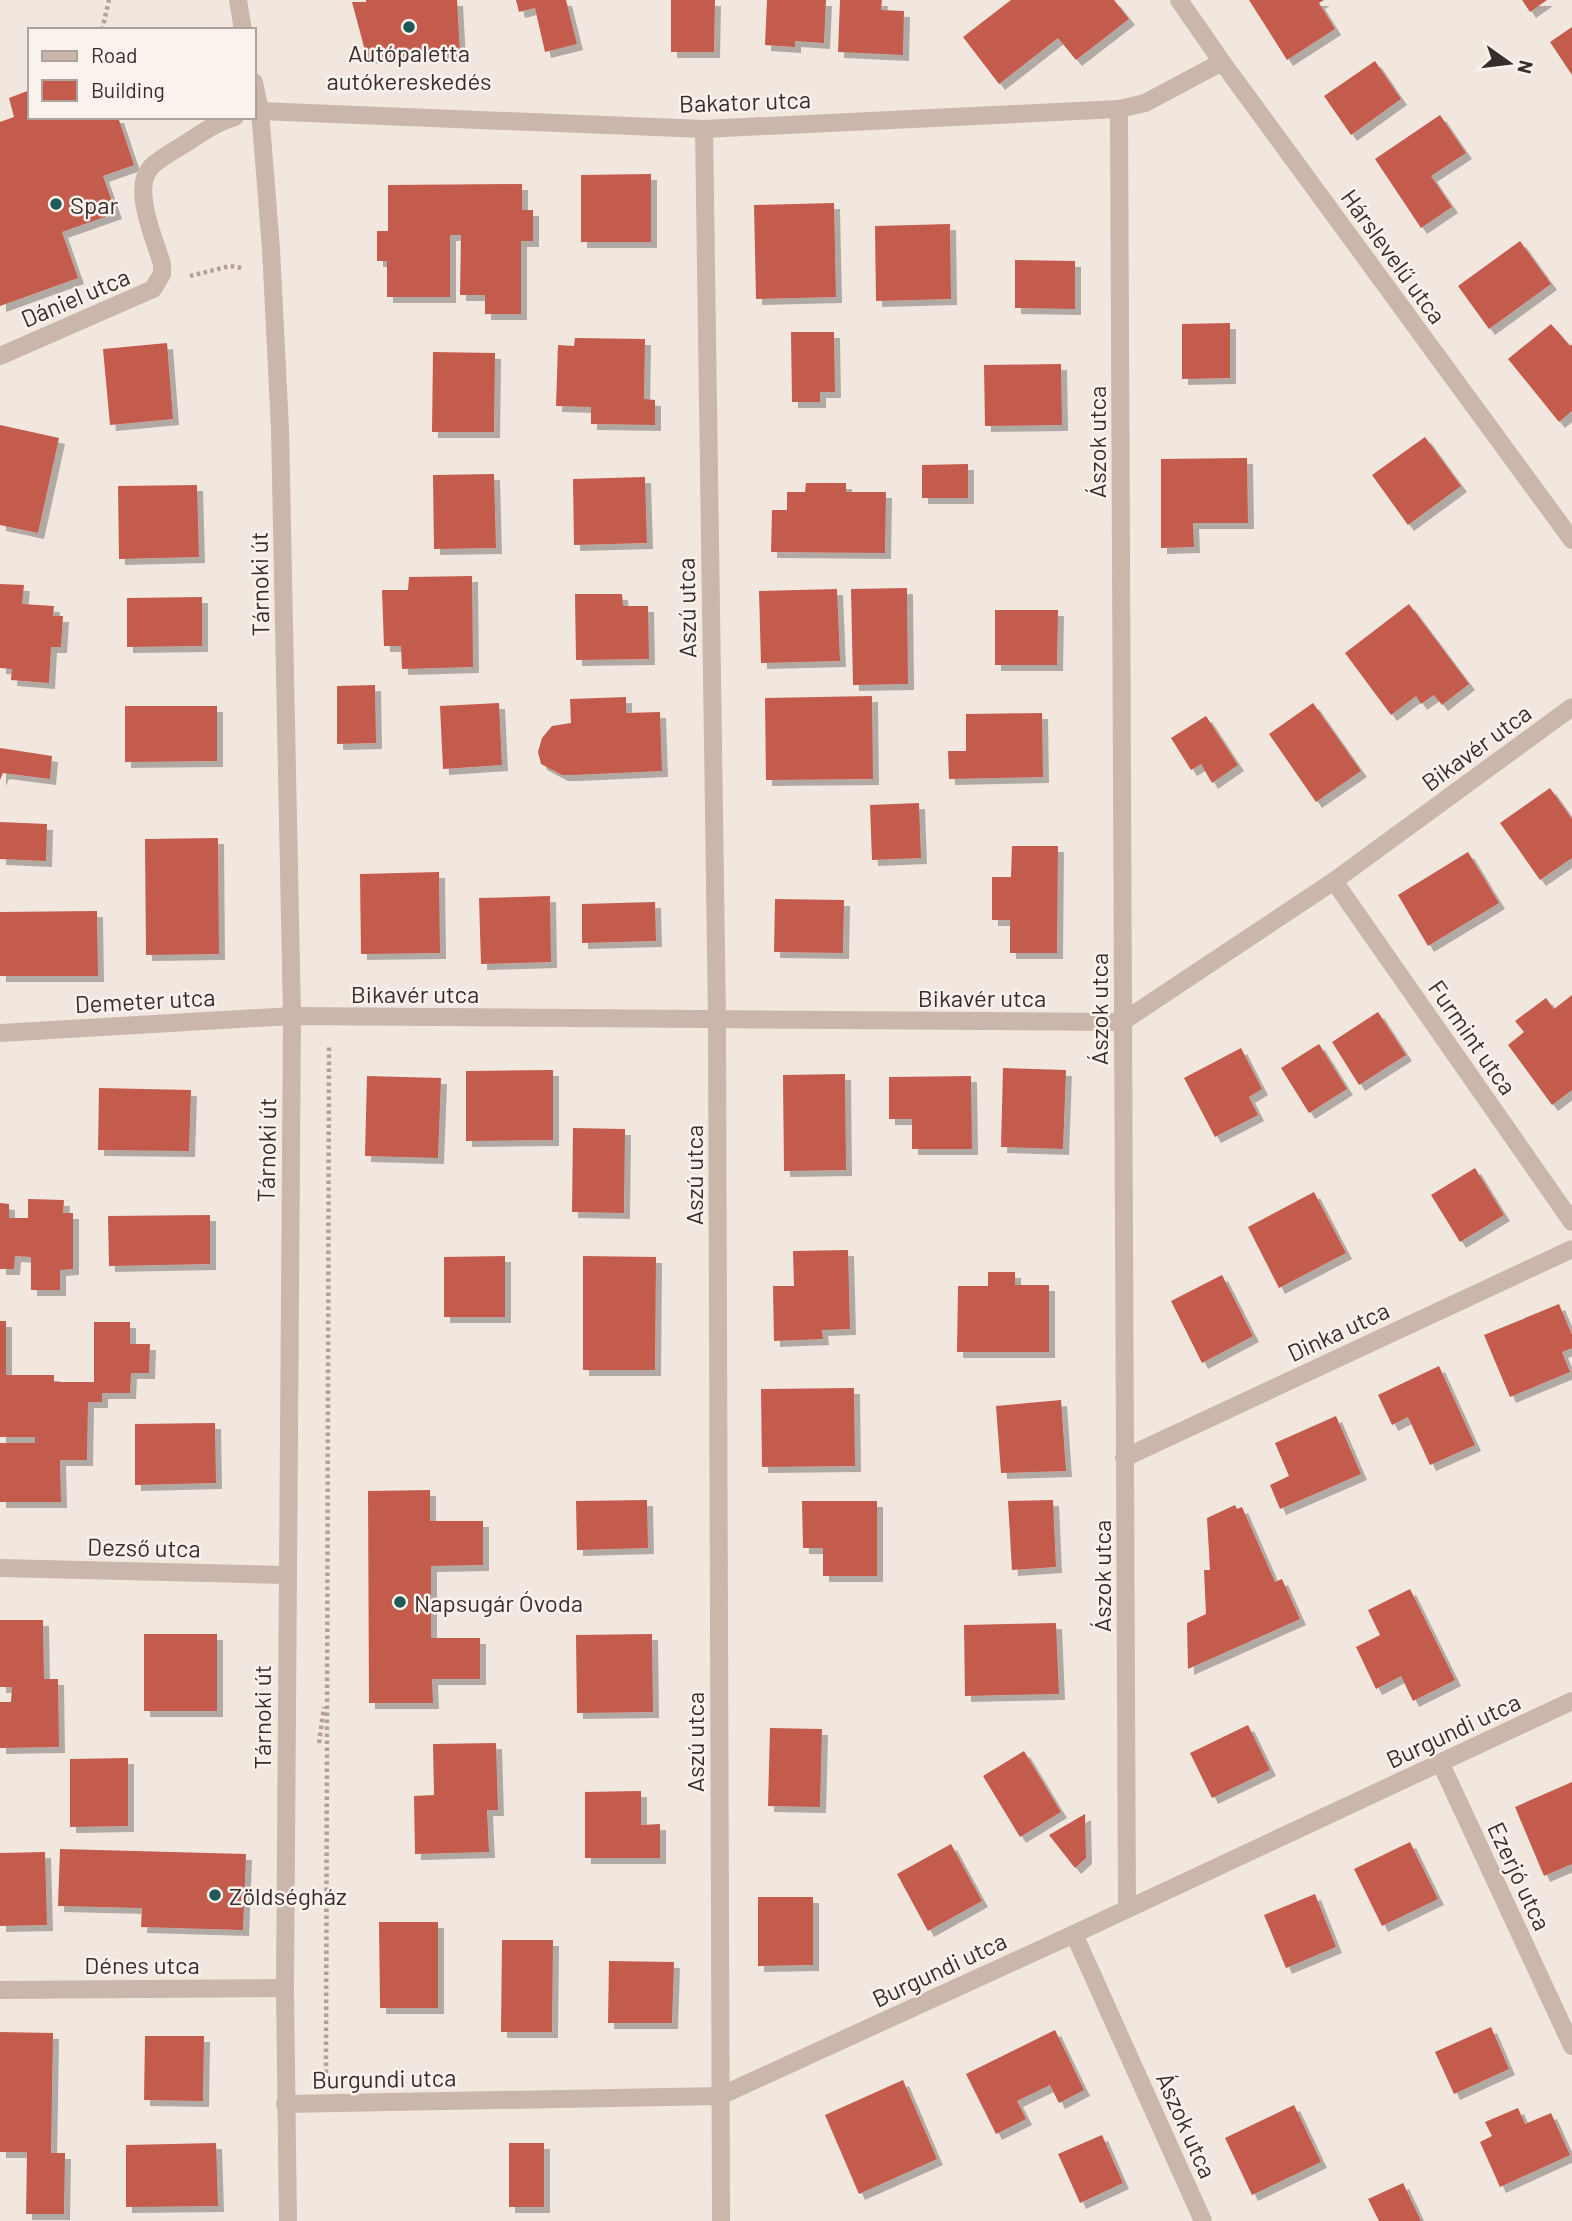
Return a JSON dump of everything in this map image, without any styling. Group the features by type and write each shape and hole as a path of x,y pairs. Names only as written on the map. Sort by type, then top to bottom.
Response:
{"street":[{"path":"238,0 243,28"},
{"name":"Hárslevelű utca","path":"1179,0 1572,540"},
{"name":"Bakator utca","path":"257,112 704,129 1119,109 1145,103 1222,62"},
{"name":"Ászok utca","path":"1119,109 1128,1909"},
{"name":"Tárnoki út","path":"257,112 271,249 280,429 292,1016 285,1988 288,2221"},
{"name":"Dániel utca","path":"0,356 151,289 162,274 162,264 143,197 144,178 149,168 157,161 211,127 230,119"},
{"name":"Aszú utca","path":"704,129 716,1020 721,2221"},
{"name":"Bikavér utca","path":"292,1016 1122,1022 1334,881 1572,707"},
{"name":"Furmint utca","path":"1334,881 1572,1222"},
{"name":"Demeter utca","path":"0,1033 292,1016"},
{"name":"Dinka utca","path":"1124,1458 1572,1249"},
{"name":"Dezső utca","path":"0,1568 287,1575"},
{"name":"Burgundi utca","path":"285,2104 720,2096 1572,1701"},
{"name":"Ezerjó utca","path":"1441,1764 1572,2046"},
{"name":"Ászok utca","path":"1074,1934 1203,2221"},
{"name":"Dénes utca","path":"0,1990 285,1988"}],"path":[{"path":"102,28 109,0"},
{"path":"151,289 230,266 251,273 257,282 273,293"},
{"path":"326,2103 329,1017"}],"building":[{"name":"Autópaletta autókereskedés","path":"457,0 460,53 367,58 352,2"},
{"path":"516,0 566,0 577,44 545,52 535,8 519,12"},
{"path":"671,0 715,0 714,52 671,52"},
{"path":"767,0 826,0 824,43 795,41 795,47 765,45"},
{"path":"840,0 882,0 881,10 904,11 903,55 838,52"},
{"path":"1011,0 1114,0 1129,19 1076,60 1058,38 999,84 963,37"},
{"path":"1249,0 1324,0 1319,3 1335,29 1287,60"},
{"path":"1522,0 1547,0 1530,12"},
{"path":"1572,27 1572,75 1550,42"},
{"path":"1375,61 1401,99 1351,135 1324,96"},
{"name":"Spar","path":"28,91 28,119 119,119 134,165 103,176 116,213 62,232 78,278 0,306 0,122 14,117 9,98"},
{"path":"1440,115 1466,153 1431,176 1452,207 1421,228 1375,159"},
{"path":"651,174 651,242 581,242 581,175"},
{"path":"522,184 522,210 533,210 533,241 521,241 521,314 485,314 485,295 460,295 461,235 450,235 450,297 387,297 387,261 377,261 377,231 388,231 388,185"},
{"path":"834,203 836,297 756,299 754,205"},
{"path":"950,224 951,299 876,301 875,226"},
{"path":"1520,241 1551,284 1489,329 1458,286"},
{"path":"1015,260 1075,261 1075,309 1015,308"},
{"path":"1230,323 1230,378 1182,379 1182,324"},
{"path":"1551,324 1570,346 1572,344 1572,411 1559,422 1508,359"},
{"path":"791,332 834,332 835,392 820,392 820,402 792,402"},
{"path":"575,338 645,339 644,399 655,400 655,425 591,424 591,407 556,406 558,345 574,346"},
{"path":"167,343 173,419 110,425 103,349"},
{"path":"433,352 495,353 494,432 432,432"},
{"path":"1061,364 1062,425 985,426 984,365"},
{"path":"0,425 59,438 38,533 0,525"},
{"path":"1425,437 1461,486 1408,525 1372,475"},
{"path":"1247,458 1248,523 1193,523 1194,547 1161,548 1161,459"},
{"path":"968,464 968,498 922,498 922,465"},
{"path":"494,474 496,548 434,549 433,475"},
{"path":"645,477 647,543 574,545 573,479"},
{"path":"806,483 846,483 846,492 886,492 885,553 771,552 772,510 787,510 787,492 805,492"},
{"path":"197,485 199,557 119,559 118,486"},
{"path":"472,576 473,667 402,669 401,646 384,646 382,590 408,590 409,577"},
{"path":"0,584 24,585 22,604 54,606 53,616 63,616 61,647 51,647 49,683 11,680 12,669 0,668"},
{"path":"907,588 908,684 853,685 851,589"},
{"path":"837,589 840,661 761,663 759,591"},
{"path":"575,594 622,594 623,606 648,606 649,659 576,660"},
{"path":"202,597 202,646 127,647 127,598"},
{"path":"1409,604 1469,684 1442,705 1434,695 1421,704 1416,696 1391,715 1345,653"},
{"path":"995,610 1058,610 1057,665 995,665"},
{"path":"375,685 376,743 337,744 337,686"},
{"path":"872,696 873,779 766,780 765,698"},
{"path":"626,697 626,713 660,712 662,771 562,775 541,764 538,752 542,738 552,726 571,723 570,699"},
{"path":"499,703 502,765 443,769 440,706"},
{"path":"1313,703 1361,771 1316,802 1269,734"},
{"path":"125,706 217,706 217,761 125,762"},
{"path":"1042,713 1043,777 949,779 948,751 966,751 966,714"},
{"path":"1206,716 1238,765 1212,783 1201,764 1191,770 1171,738"},
{"path":"0,748 52,756 50,779 3,773 0,780"},
{"path":"1550,788 1572,819 1572,858 1540,880 1500,823"},
{"path":"919,803 921,858 872,860 870,805"},
{"path":"0,822 47,824 46,861 0,859"},
{"path":"218,838 219,954 146,955 145,839"},
{"path":"1012,846 1058,846 1057,953 1010,953 1010,920 992,920 992,877 1011,877"},
{"path":"1468,852 1499,903 1428,946 1398,895"},
{"path":"439,872 440,953 361,954 360,874"},
{"path":"550,896 551,962 481,964 479,898"},
{"path":"775,899 844,900 843,953 774,952"},
{"path":"655,902 656,941 582,943 582,904"},
{"path":"97,911 98,976 0,976 0,912"},
{"path":"1572,995 1572,1090 1552,1105 1508,1045 1524,1032 1515,1021 1546,998 1554,1009"},
{"path":"1378,1012 1406,1055 1359,1085 1332,1042"},
{"path":"1319,1044 1347,1089 1309,1113 1281,1068"},
{"path":"1241,1048 1262,1089 1249,1097 1258,1115 1215,1137 1184,1078"},
{"path":"1003,1068 1066,1070 1063,1149 1001,1147"},
{"path":"553,1070 553,1140 466,1141 466,1071"},
{"path":"845,1074 846,1170 784,1171 783,1075"},
{"path":"367,1076 441,1078 438,1158 365,1156"},
{"path":"971,1076 972,1149 912,1149 912,1119 889,1119 889,1077"},
{"path":"99,1088 191,1090 189,1151 98,1150"},
{"path":"573,1128 625,1129 624,1213 572,1212"},
{"path":"1475,1168 1504,1215 1460,1242 1431,1195"},
{"path":"1314,1192 1346,1253 1279,1288 1248,1227"},
{"path":"28,1199 64,1200 63,1213 73,1213 73,1269 60,1270 60,1290 31,1290 31,1257 15,1256 14,1269 0,1269 0,1203 9,1204 9,1218 28,1218"},
{"path":"210,1215 210,1264 109,1266 108,1216"},
{"path":"848,1250 850,1329 822,1330 823,1339 774,1341 773,1286 794,1286 793,1251"},
{"path":"505,1256 505,1317 444,1317 444,1257"},
{"path":"583,1256 656,1257 655,1370 583,1370"},
{"path":"988,1272 1015,1272 1015,1285 1049,1285 1049,1352 957,1352 958,1286 988,1286"},
{"path":"1222,1275 1253,1336 1202,1363 1171,1301"},
{"path":"1559,1304 1572,1335 1572,1348 1562,1352 1570,1372 1510,1397 1484,1335"},
{"path":"0,1321 6,1321 6,1375 54,1375 54,1382 94,1382 94,1322 130,1322 130,1344 150,1344 149,1373 131,1373 130,1393 102,1393 102,1402 88,1402 87,1460 60,1460 61,1502 0,1502 0,1443 35,1443 35,1437 0,1437"},
{"path":"1439,1366 1475,1445 1430,1465 1408,1417 1392,1425 1378,1395"},
{"path":"854,1388 855,1466 762,1467 761,1389"},
{"path":"1061,1400 1066,1471 1001,1473 996,1406"},
{"path":"1336,1416 1361,1474 1280,1509 1270,1485 1289,1476 1275,1443"},
{"path":"215,1423 216,1483 135,1485 135,1424"},
{"name":"Napsugár Óvoda","path":"430,1490 430,1521 483,1521 483,1565 431,1566 431,1638 480,1638 480,1679 432,1679 433,1703 369,1703 368,1491"},
{"path":"647,1500 648,1548 577,1550 576,1501"},
{"path":"1053,1500 1056,1567 1012,1570 1008,1501"},
{"path":"802,1501 877,1501 877,1576 823,1576 823,1548 803,1548"},
{"path":"1235,1505 1237,1509 1242,1507 1275,1582 1282,1579 1300,1619 1188,1669 1187,1623 1206,1614 1204,1570 1210,1570 1207,1518"},
{"path":"1410,1589 1455,1680 1413,1701 1401,1676 1376,1689 1356,1647 1380,1635 1368,1610"},
{"path":"0,1620 43,1620 44,1679 58,1679 59,1747 0,1748 0,1702 11,1702 12,1687 0,1687"},
{"path":"1056,1623 1059,1694 965,1696 964,1625"},
{"path":"144,1634 217,1634 217,1711 144,1711"},
{"path":"652,1634 653,1712 577,1713 576,1635"},
{"path":"1248,1725 1270,1770 1212,1798 1190,1753"},
{"path":"770,1728 822,1729 820,1807 768,1806"},
{"path":"496,1743 498,1810 487,1810 489,1852 415,1854 414,1796 434,1795 433,1744"},
{"path":"1024,1751 1061,1812 1020,1837 983,1776"},
{"path":"128,1758 128,1826 70,1827 70,1759"},
{"path":"1572,1782 1572,1864 1544,1876 1515,1807"},
{"path":"641,1791 641,1825 660,1824 660,1858 585,1858 585,1792"},
{"path":"1085,1814 1086,1858 1075,1868 1049,1835"},
{"path":"1410,1842 1438,1899 1382,1926 1354,1869"},
{"path":"951,1844 982,1901 928,1931 897,1874"},
{"path":"60,1849 246,1854 243,1930 141,1927 142,1908 58,1906"},
{"path":"45,1852 47,1925 0,1926 0,1853"},
{"path":"1315,1894 1336,1947 1286,1968 1264,1915"},
{"path":"758,1897 813,1897 813,1965 758,1966"},
{"path":"379,1922 438,1922 438,2008 380,2008"},
{"path":"502,1940 553,1940 552,2032 501,2032"},
{"path":"609,1961 674,1962 672,2023 608,2023"},
{"path":"1491,2027 1509,2069 1454,2094 1435,2052"},
{"path":"1055,2030 1084,2090 1059,2103 1050,2085 1017,2101 1026,2119 996,2134 966,2074"},
{"path":"0,2032 53,2033 51,2153 65,2153 64,2214 26,2214 27,2152 0,2152"},
{"path":"145,2036 204,2036 203,2101 144,2100"},
{"path":"903,2080 937,2159 859,2194 825,2115"},
{"path":"1294,2105 1321,2162 1252,2195 1225,2138"},
{"path":"1518,2108 1525,2124 1551,2113 1570,2155 1500,2187 1480,2142 1492,2136 1485,2122"},
{"path":"1102,2135 1123,2183 1080,2203 1058,2154"},
{"path":"216,2143 218,2206 126,2207 126,2145"},
{"path":"509,2143 544,2143 544,2207 509,2207"},
{"path":"1403,2183 1421,2221 1379,2221 1368,2199"}],"place":[{"name":"Autópaletta autókereskedés","path":"409,27"},
{"name":"Spar","path":"56,204"},
{"name":"Napsugár Óvoda","path":"400,1602"},
{"name":"Zöldségház","path":"215,1895"}]}
